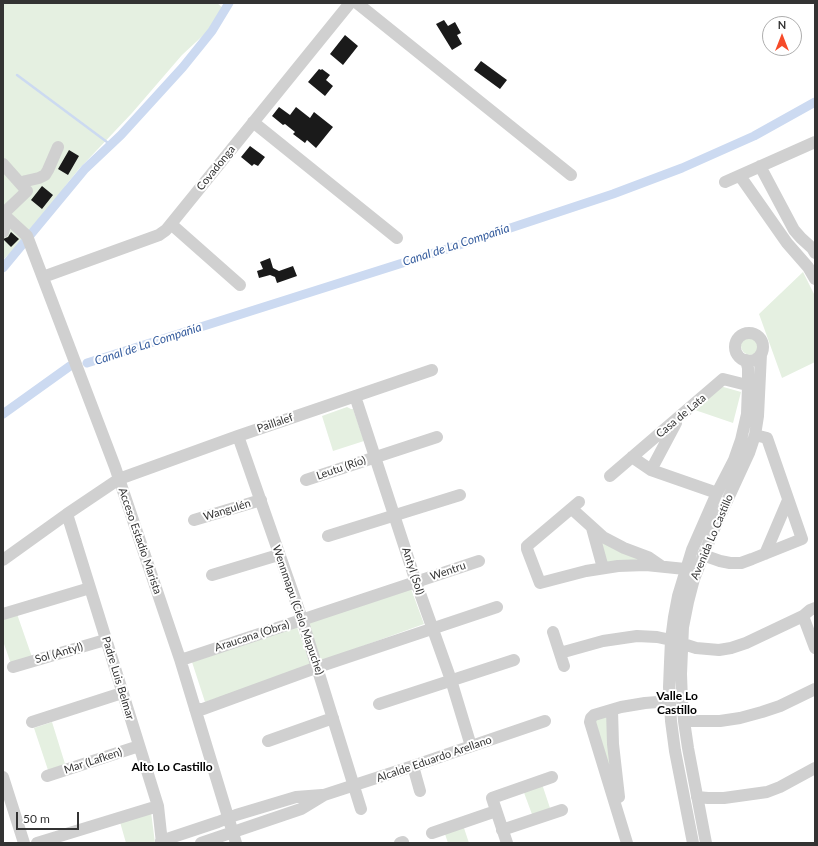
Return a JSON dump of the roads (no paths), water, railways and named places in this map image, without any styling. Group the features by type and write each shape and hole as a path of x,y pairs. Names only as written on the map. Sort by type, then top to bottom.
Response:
{"street":[{"name":"Covadonga","path":"43,277 159,235 166,230 350,3"},
{"path":"357,3 571,175"},
{"path":"254,122 397,238"},
{"path":"726,182 815,142"},
{"path":"20,183 45,175 58,147"},
{"path":"3,164 27,191 4,212"},
{"path":"760,166 794,230 815,253"},
{"path":"740,176 787,243 808,267 815,279"},
{"name":"Acceso Estadio Marista","path":"4,212 27,236 119,479 180,659 234,838"},
{"path":"171,224 240,285"},
{"path":"3,228 3,232"},
{"name":"Avenida Lo Castillo","path":"701,843 675,751 671,721 670,662 677,642 683,627 694,579 714,529 749,453 755,435 758,416 754,387 746,360 738,355 735,347 736,342 741,335 750,333 758,337 761,341 762,350 754,387 741,440 734,460 717,493 692,550 685,569 674,617 677,642 681,674 684,721 697,797 701,843"},
{"path":"746,360 754,359 761,354"},
{"name":"Paillalef","path":"3,560 119,479 238,436 432,370"},
{"name":"Casa de Lata","path":"610,476 724,380 754,387"},
{"name":"Antyl (Sol)","path":"355,396 416,582 451,680 471,746"},
{"path":"651,470 678,418"},
{"path":"703,555 720,561 741,563 802,538 767,438 755,435"},
{"name":"Wennmapu (Cielo Mapuche)","path":"238,436 318,667 361,809"},
{"name":"Leutu (Río)","path":"306,480 437,437"},
{"path":"632,457 651,470 717,493"},
{"path":"328,536 460,495"},
{"name":"Wangulén","path":"194,520 261,500"},
{"path":"765,554 788,500"},
{"path":"661,566 648,557 603,537 592,528 575,506 527,546 540,584 586,571 618,566 661,566 685,569"},
{"name":"Padre Luis Belmar","path":"67,514 158,806 162,842"},
{"path":"592,528 603,568"},
{"path":"212,575 275,556 278,552"},
{"name":"Wentru","path":"416,582 479,561"},
{"name":"Araucana (Obra)","path":"180,659 187,658 416,582"},
{"path":"3,614 90,588"},
{"path":"195,709 203,709 318,667 497,607"},
{"path":"560,653 602,641 637,636 657,637 696,648 709,650 731,648 746,643 803,616 815,608"},
{"path":"803,616 815,648"},
{"path":"553,632 564,666"},
{"name":"Sol (Antyl)","path":"13,667 106,640"},
{"path":"380,704 514,660"},
{"path":"684,721 720,721 740,718 780,706 815,688"},
{"path":"32,722 122,693"},
{"path":"626,837 590,722 591,718 594,715 621,707 670,701"},
{"path":"612,710 613,744 626,837"},
{"path":"268,740 333,718"},
{"name":"Alcalde Eduardo Arellano","path":"200,843 234,838 301,809 324,795 545,721"},
{"name":"Mar (Lafken)","path":"47,776 139,746"},
{"path":"413,766 420,791"},
{"path":"697,797 724,798 767,792 780,787 815,768"},
{"path":"3,777 24,843"},
{"path":"507,843 492,798 552,777"},
{"name":"Alcalde Eduardo Arellano","path":"162,842 236,815 296,797 324,795"},
{"path":"37,843 158,806"},
{"path":"502,830 562,810"},
{"path":"432,833 496,811"}],"waterway":[{"path":"3,268 85,169 121,135 183,67 212,31 229,3"},
{"path":"17,75 111,145"},
{"name":"Canal de La Compañía","path":"87,363 453,247 613,194 682,168 754,136 815,102"},
{"name":"Canal de La Compañía","path":"3,414 70,366"}],"district":[{"name":"Valle Lo Castillo","path":"677,703"},
{"name":"Alto Lo Castillo","path":"172,767"}]}
